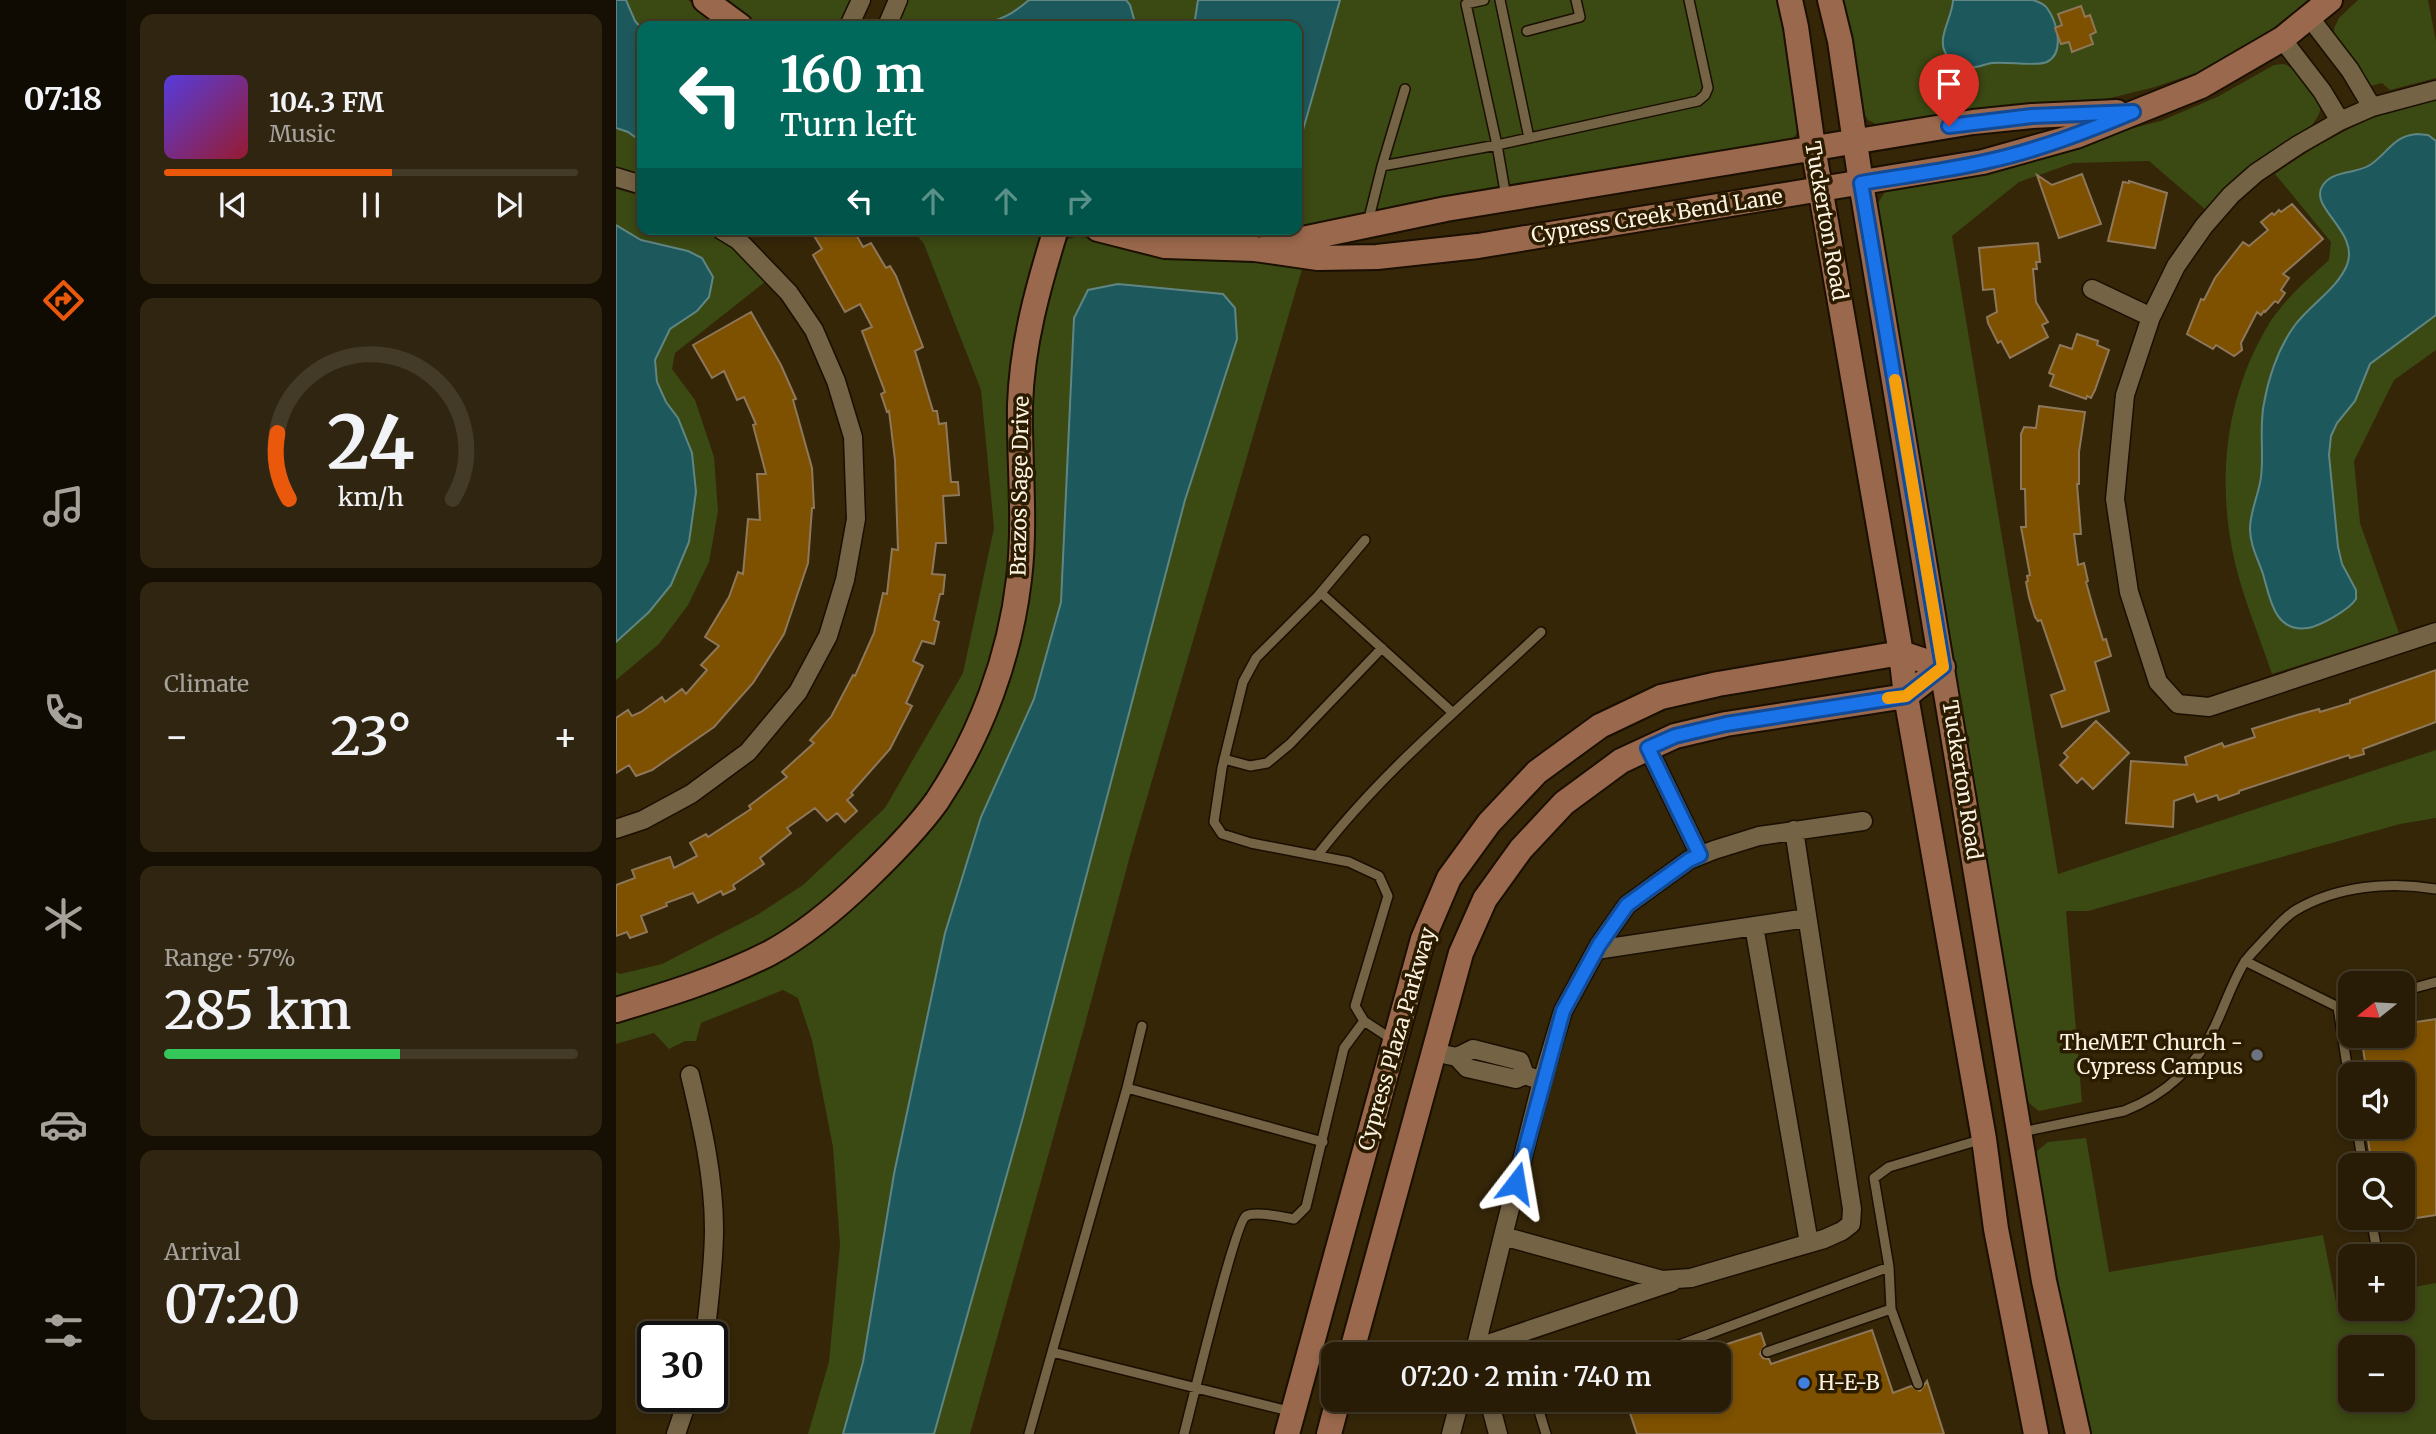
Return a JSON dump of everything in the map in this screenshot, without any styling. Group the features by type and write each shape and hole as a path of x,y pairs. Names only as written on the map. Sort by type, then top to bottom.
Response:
{"street":[{"path":"705,0 733,21"},
{"path":"851,21 861,0"},
{"path":"889,21 898,0"},
{"name":"Tuckerton Road","path":"1790,0 1906,696 1984,1139 1998,1242 2036,1434"},
{"name":"Tuckerton Road","path":"1830,0 1840,41 1857,141 1861,183 2044,1281 2078,1434"},
{"name":"Cypress Creek Bend Lane","path":"1122,235 1165,246 1255,249 1318,258 1377,257 1427,252 1983,162 2076,136 2201,86 2283,39 2330,0"},
{"path":"2310,18 2350,70 2372,107"},
{"path":"2283,39 2322,91 2340,121"},
{"path":"2436,90 2372,107 2340,121 2298,145 2256,173 2231,195 2204,226 2176,266 2151,317 2125,396 2115,499 2129,592 2158,682 2178,704 2209,707 2436,632"},
{"name":"Cypress Creek Bend Lane","path":"1255,249 1506,198 1973,122 2053,114 2133,112"},
{"path":"616,177 637,183"},
{"path":"616,829 643,820 691,794 748,752 798,692 828,636 845,580 856,519 853,437 836,382 814,330 789,293 742,235"},
{"name":"Brazos Sage Drive","path":"616,1010 694,986 735,969 772,952 807,929 842,902 904,841 936,801 956,767 992,692 1010,638 1023,530 1020,404 1025,352 1033,307 1054,235"},
{"path":"2092,289 2151,317"},
{"name":"Cypress Plaza Parkway","path":"1290,1423 1423,939 1449,878 1489,823 1537,772 1600,726 1661,697 1718,684 1900,653 1943,667"},
{"name":"Cypress Plaza Parkway","path":"1355,1342 1446,1055 1461,953 1485,899 1521,849 1564,803 1621,761 1675,736 1726,724 1906,696 1943,667"},
{"path":"1633,710 1648,748 1700,855"},
{"path":"1477,1342 1542,1081 1563,1011 1596,950 1627,905 1700,855 1759,836 1863,821"},
{"path":"1503,1236 1662,1280 1676,1280 1809,1243 1842,1231 1851,1224 1852,1209 1794,830"},
{"path":"1596,950 1807,918"},
{"path":"1754,926 1809,1243"},
{"path":"1394,1041 1446,1055 1467,1068 1516,1079 1525,1075 1542,1081"},
{"path":"690,1075 705,1139 714,1229 707,1321"},
{"path":"1984,1139 2020,1132"},
{"path":"1500,1342 1676,1280"},
{"path":"676,1434 684,1412"},
{"path":"1329,1434 1335,1412"},
{"path":"1451,1434 1457,1412"},
{"path":"1492,1412 1498,1434"}],"lane":[{"path":"1483,0 1466,4 1506,198"},
{"path":"1500,0 1529,138"},
{"path":"1527,31 1580,17 1576,0"},
{"path":"1382,166 1497,145 1698,102 1708,88 1689,0"},
{"path":"1368,224 1405,89"},
{"path":"1365,540 1321,593 1256,658 1243,682 1224,759 1214,822 1222,834 1251,843 1349,862 1379,876 1388,895 1355,1006 1364,1021 1394,1041"},
{"path":"1321,593 1452,712"},
{"path":"1317,856 1346,818 1452,712 1541,632"},
{"path":"1224,759 1250,766 1268,763 1290,744 1382,648"},
{"path":"2020,1132 2124,1111 2166,1088 2180,1076 2204,1046 2245,961 2280,923 2296,911 2354,889 2375,886 2436,889"},
{"path":"2245,961 2338,1006"},
{"path":"2415,987 2436,982"},
{"path":"1184,1434 1228,1260 1242,1219 1249,1214 1294,1219 1306,1207 1344,1048 1364,1021"},
{"path":"1029,1434 1142,1026"},
{"path":"1127,1088 1323,1142"},
{"path":"1918,1384 1891,1309 1889,1267 1874,1178 1889,1167 1984,1139"},
{"path":"1687,1342 1889,1267"},
{"path":"1767,1352 1891,1309"},
{"path":"1052,1352 1197,1388 1290,1423"},
{"path":"1539,1412 1546,1434"}],"green space":[{"path":"616,0 688,0 714,21 637,21 637,173 616,168"},
{"path":"722,0 851,0 841,21 746,21"},
{"path":"907,0 1779,0 1800,127 1795,136 1785,144 1302,226 1302,21 899,21"},
{"path":"1842,0 2308,0 2284,21 2235,52 2199,72 2155,87 2098,101 2001,107 1878,125 1868,120 1860,107"},
{"path":"2358,0 2428,0 2436,41 2436,78 2390,90 2382,83 2371,86 2335,37 2334,28 2339,18"},
{"path":"2283,64 2301,76 2312,90 2319,104 2318,116 2312,125 2257,164 2206,210 2149,161 2073,163 2019,182 1952,236 2058,874 2436,750 2436,818 2400,824 2088,911 2066,911 2082,1102 2039,1111 2029,1103 2026,1095 1878,203 1886,190 2161,121 2217,97 2274,65"},
{"path":"2436,99 2436,350 2394,380 2354,461 2360,523 2399,633 2272,674 2247,605 2229,532 2226,501 2228,439 2243,379 2255,350 2283,305 2329,260 2331,242 2275,174 2312,149 2351,128 2393,111"},
{"path":"616,189 637,195 637,235 716,235 737,251 765,282 675,353 672,369 695,400 714,457 718,511 709,562 688,605 659,644 616,680"},
{"path":"917,235 1041,236 1002,624 975,707 963,734 921,803 896,835 838,892 773,939 737,958 616,998 616,972 620,974 662,964 757,915 803,885 885,808 963,673 994,528 981,390 924,244"},
{"path":"1078,236 1189,256 1303,266 1131,852 970,1434 808,1434 829,1362 840,1245 833,1147 812,1040 798,998 783,990 701,1023 696,1041 685,1041 669,1049 654,1033 616,1044 616,1021 842,917 914,848 939,814 1007,684 1025,625 1030,578 1032,394 1036,353 1043,311 1062,246 1068,239"},
{"path":"2086,1138 2109,1272 2323,1235 2338,1302 2338,1321 2415,1321 2415,1287 2436,1283 2436,1434 2089,1434 2072,1360 2037,1151 2048,1142"}],"water":[{"path":"616,0 626,0 637,23 637,138 616,128"},
{"path":"1029,0 1126,0 1135,21 993,21 1012,13"},
{"path":"1198,0 1340,0 1302,133 1302,21 1195,21"},
{"path":"1953,0 2033,0 2040,3 2047,8 2058,36 2053,57 2042,63 1992,63 1969,68 1957,66 1948,57 1943,46"},
{"path":"2417,134 2428,135 2436,141 2436,315 2370,364 2355,401 2337,423 2331,436 2329,455 2338,547 2342,564 2356,590 2356,599 2327,621 2313,627 2297,628 2288,625 2275,612 2250,535 2251,516 2261,477 2262,421 2266,393 2275,362 2289,334 2301,317 2337,282 2347,265 2349,253 2346,241 2322,202 2320,193 2323,185 2339,174 2370,165 2397,141"},
{"path":"616,225 641,240 688,251 702,258 713,277 709,297 697,311 670,329 655,360 657,382 666,402 678,418 692,453 696,492 689,542 671,585 649,612 616,642"},
{"path":"1118,284 1223,294 1235,308 1237,339 1185,500 1023,1117 934,1434 843,1434 863,1362 894,1174 945,933 981,817 1034,699 1061,602 1074,318 1088,290"}],"building":[{"path":"2081,6 2085,17 2090,15 2096,32 2090,35 2093,44 2072,52 2069,42 2061,44 2055,28 2062,25 2058,14"},
{"path":"2082,174 2101,224 2059,238 2037,175 2052,185"},
{"path":"2129,181 2167,193 2155,248 2108,241 2123,182"},
{"path":"2292,204 2323,239 2283,274 2289,278 2281,290 2285,293 2278,303 2275,301 2261,315 2257,312 2241,343 2242,350 2234,356 2216,345 2213,349 2187,334 2201,299 2204,300 2215,278 2243,242 2249,246 2268,230 2261,222 2272,213 2274,215 2279,210 2281,212"},
{"path":"814,235 856,235 863,247 871,243 886,268 890,266 923,347 915,351 933,411 937,411 939,424 946,423 951,482 958,482 959,495 943,496 946,543 936,543 932,574 945,575 943,594 940,594 934,620 939,622 934,644 922,641 913,661 923,666 906,703 912,706 890,749 847,800 857,811 845,822 837,813 827,821 815,808 787,828 791,833 760,858 764,864 733,885 735,889 723,895 721,891 698,903 693,893 666,903 667,906 641,916 647,932 630,938 627,932 616,936 616,885 635,878 632,870 670,857 674,868 697,856 690,843 706,834 708,837 751,809 749,806 787,777 782,772 814,743 810,740 831,717 853,675 855,676 874,633 883,593 887,594 892,549 898,550 895,460 889,411 887,412 881,394 885,392 862,331 872,327 860,304 845,312 813,255 822,249"},
{"path":"2038,243 2040,262 2036,262 2037,269 2033,269 2036,302 2048,322 2042,325 2048,337 2010,358 2001,341 1998,343 1988,323 1987,317 1997,312 1994,289 1983,290 1979,248"},
{"path":"751,312 781,365 796,399 793,400 812,468 814,508 808,563 784,634 753,683 714,727 652,770 636,776 629,765 616,773 616,718 628,710 632,716 641,712 662,697 665,702 682,689 686,694 707,670 701,665 719,646 705,637 729,597 738,572 743,574 748,519 760,520 757,474 766,474 753,425 756,424 744,397 737,400 724,371 712,378 693,345"},
{"path":"2077,334 2098,341 2097,345 2109,350 2095,390 2091,398 2087,396 2086,399 2050,386 2054,375 2049,373 2060,345 2072,349"},
{"path":"2039,406 2085,412 2077,484 2081,534 2074,534 2078,565 2084,563 2095,614 2111,656 2095,662 2109,711 2062,727 2051,695 2065,690 2041,620 2038,621 2035,617 2029,597 2026,582 2027,576 2030,575 2021,527 2026,527 2025,489 2021,489 2021,434 2024,427 2036,428"},
{"path":"2436,670 2436,722 2363,749 2364,754 2350,758 2349,755 2219,800 2217,795 2197,802 2194,794 2174,801 2173,827 2126,823 2131,761 2187,765 2185,757 2222,743 2224,747 2255,737 2252,729 2319,709 2320,712 2350,703 2350,700"},
{"path":"2096,721 2129,753 2093,789 2082,778 2077,783 2060,765 2068,757 2064,753"},
{"path":"2436,1019 2436,1215 2415,1218 2415,1153 2370,1153 2368,1139 2415,1139 2415,1062 2365,1062 2363,1048 2415,1048 2415,1022"},
{"name":"H-E-B","path":"1872,1330 1893,1393 1911,1386 1920,1391 1927,1381 1944,1434 1637,1434 1630,1412 1731,1412 1731,1343 1761,1333 1765,1345 1760,1354 1769,1359 1771,1364"}],"slow traffic":[{"path":"1888,698 1906,696 1943,667 1895,380"}],"place":[{"name":"TheMET Church - Cypress Campus","path":"2257,1055"},
{"name":"H-E-B","path":"1804,1383"}],"route":[{"path":"1516,1183 1563,1011 1599,945 1627,905 1700,855 1648,748 1675,736 1726,724 1906,696 1943,667 1861,183 2022,153 2076,136 2133,112 2032,116 1949,126"}]}
